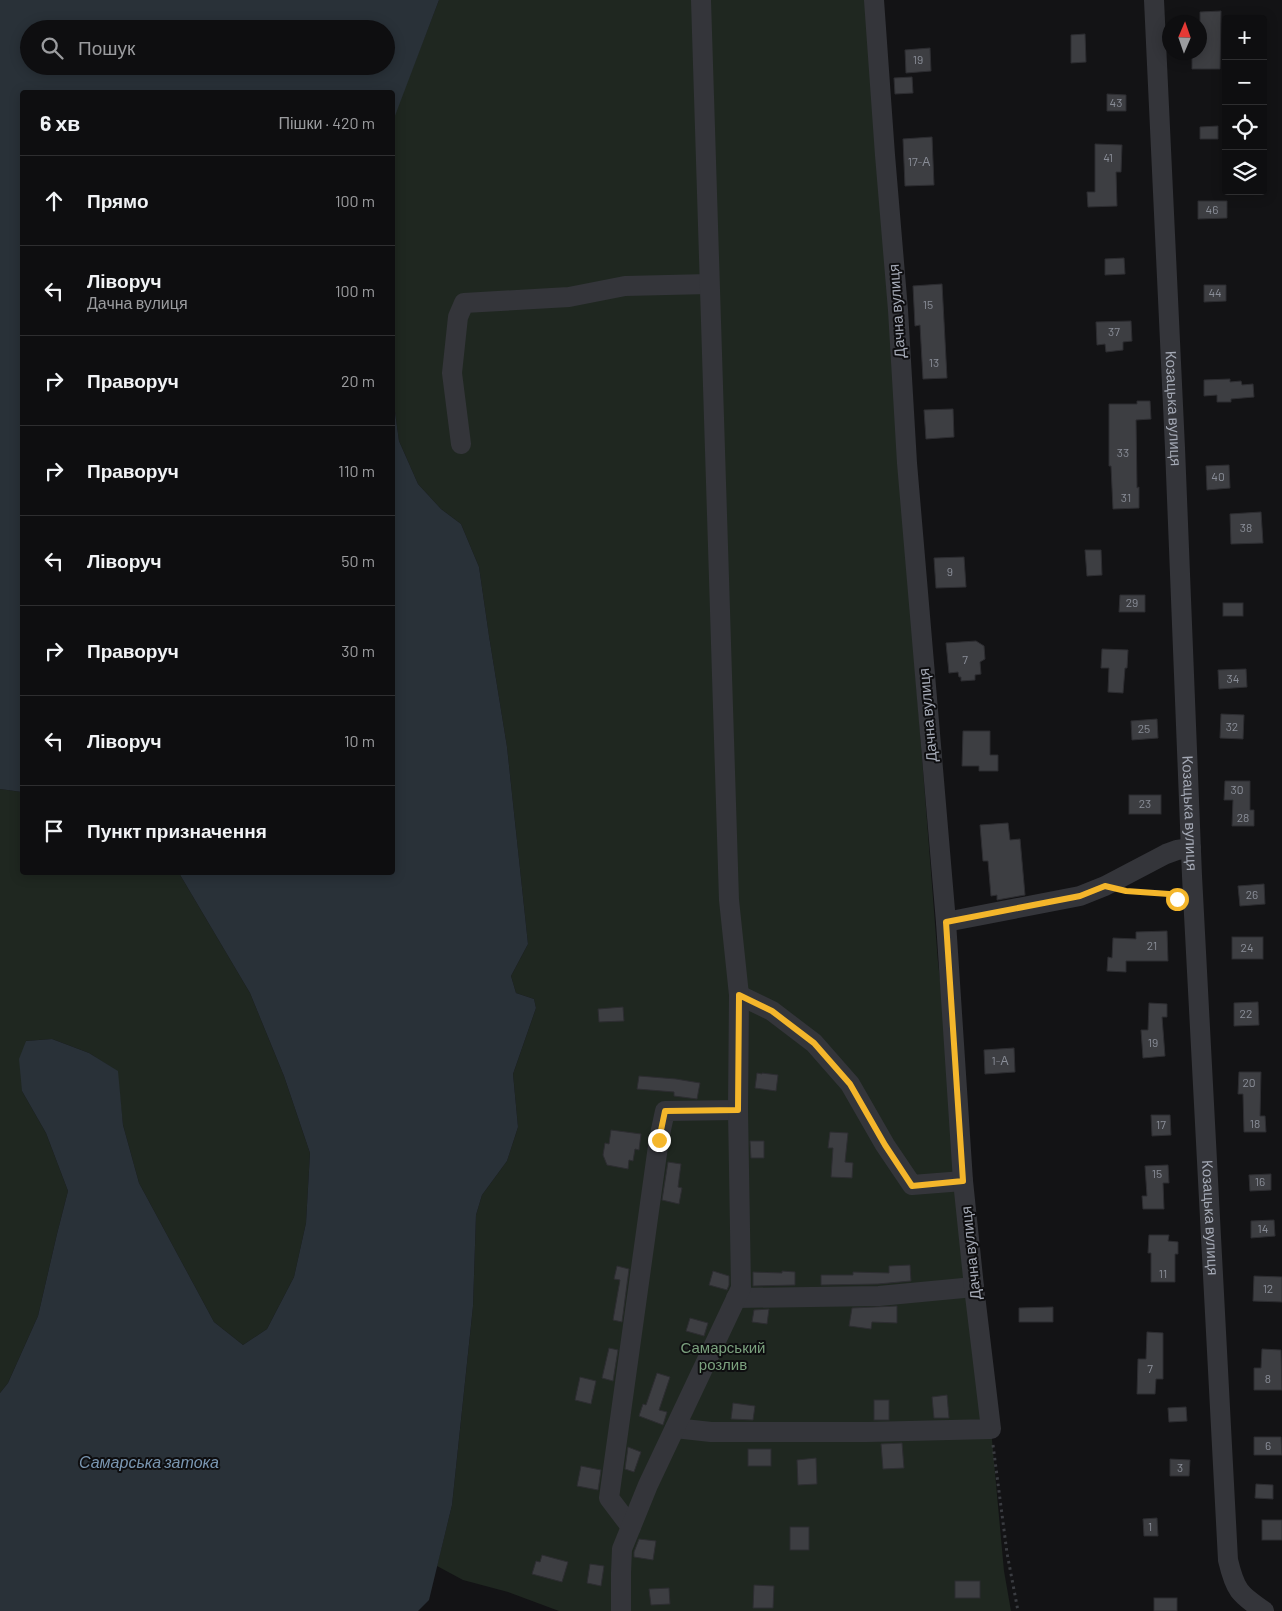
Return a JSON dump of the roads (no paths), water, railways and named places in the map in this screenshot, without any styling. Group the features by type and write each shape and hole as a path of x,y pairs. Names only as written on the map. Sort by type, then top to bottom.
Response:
{"street":[{"path":"621,1611 620,1573 622,1549 648,1485 741,1288 738,1110 739,995 729,900 701,0"},
{"name":"Дачна вулиця","path":"675,1428 711,1432 867,1432 992,1429 974,1288 963,1181 946,922 906,463 898,310 884,155 874,0"},
{"name":"Козацька вулиця","path":"1154,0 1194,912 1228,1560 1233,1583 1245,1597 1264,1611"},
{"path":"461,444 452,373 458,317 464,303 569,297 625,286 709,284"},
{"path":"946,922 1080,896 1105,886 1166,854 1191,848"},
{"path":"739,995 772,1011 814,1043 850,1084 885,1145 912,1186 963,1181"},
{"path":"631,1528 609,1498 659,1140 665,1111 738,1110"},
{"path":"736,1298 879,1296 974,1288"}],"water":[{"path":"0,0 439,0 395,116 395,90 20,90 20,792 0,789"},
{"name":"Самарська затока","path":"395,412 399,441 418,484 441,509 461,524 479,567 507,747 528,944 511,976 516,993 534,999 536,1008 513,1074 518,1127 507,1161 482,1195 476,1215 473,1306 452,1505 429,1600 418,1611 0,1611 0,1393 8,1383 38,1316 68,1191 46,1133 22,1091 19,1059 26,1041 52,1039 89,1053 118,1071 123,1125 139,1183 214,1322 243,1345 267,1329 294,1277 306,1223 310,1153 284,1076 250,993 180,875 395,875"}],"park label":[{"name":"Самарський розлив","path":"723,1356"}]}
